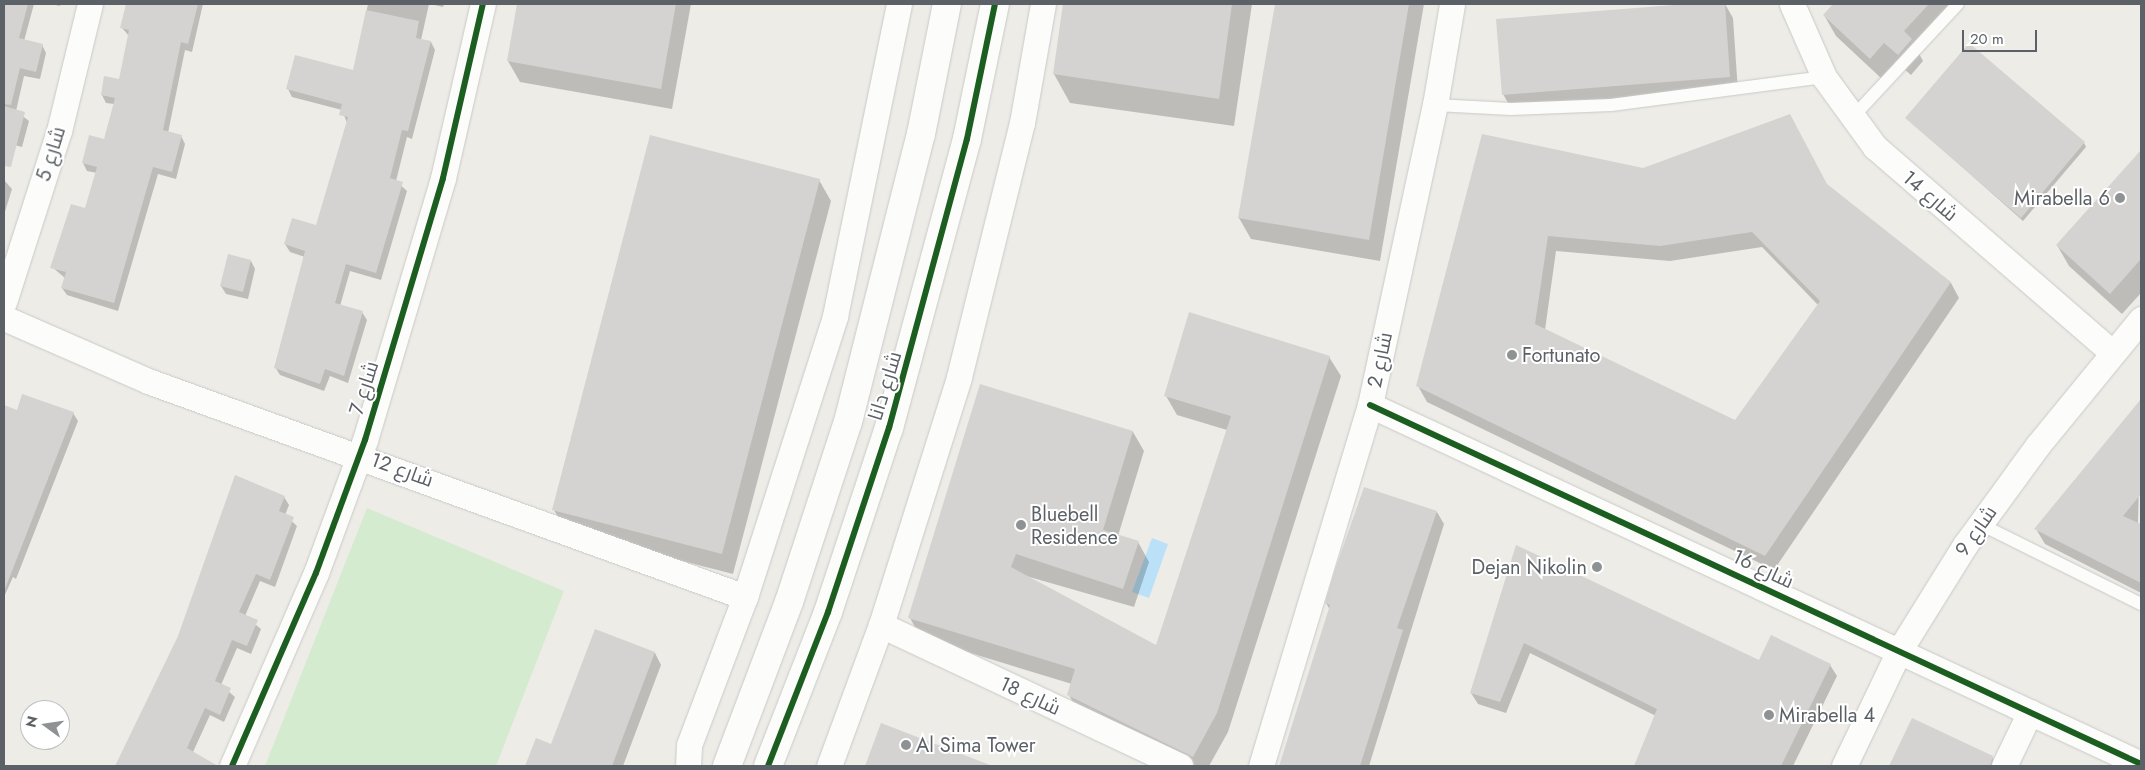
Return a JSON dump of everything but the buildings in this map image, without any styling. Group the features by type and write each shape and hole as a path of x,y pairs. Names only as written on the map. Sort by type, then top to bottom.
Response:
{"street":[{"name":"شارع 5","path":"4,302 59,130 90,4"},
{"name":"شارع 7","path":"232,766 316,573 360,455 444,178 483,4"},
{"path":"685,764 745,598 835,316 899,4"},
{"name":"شارع دانا","path":"726,766 789,602 848,422 921,134 946,4"},
{"name":"شارع دانا","path":"768,766 828,612 917,336 967,139 995,4"},
{"path":"829,766 881,625 959,377 993,247 1043,4"},
{"name":"شارع 2","path":"1261,766 1370,405 1435,105 1452,4"},
{"name":"شارع 14","path":"1792,4 1824,77 1851,119 1901,172 2112,352"},
{"name":"شارع 12","path":"4,318 148,381 360,455 745,598"},
{"name":"شارع 9","path":"1844,766 1899,651 1980,524 2112,352 2141,319"},
{"name":"شارع 16","path":"1370,405 2141,764"},
{"path":"784,766 822,659 828,612"},
{"name":"شارع 18","path":"881,625 1180,766"},
{"path":"2004,766 2030,712"}],"lane":[{"path":"1851,119 1958,4"},
{"path":"1435,105 1511,109 1611,105 1824,77"},
{"path":"1980,524 2141,604"}],"green space":[{"path":"367,508 564,591 496,766 265,766"}],"water":[{"path":"1152,538 1168,544 1149,598 1132,592"}],"cycle path":[{"path":"232,766 316,573 365,440 443,178 483,4"},
{"path":"768,766 828,612 889,428 967,139 995,4"},
{"path":"1370,405 2141,764"}],"place":[{"name":"Mirabella 6","path":"2120,198"},
{"name":"Fortunato","path":"1512,355"},
{"name":"Bluebell Residence","path":"1021,525"},
{"name":"Dejan Nikolin","path":"1597,567"},
{"name":"Mirabella 4","path":"1769,715"},
{"name":"Al Sima Tower","path":"906,745"}]}
